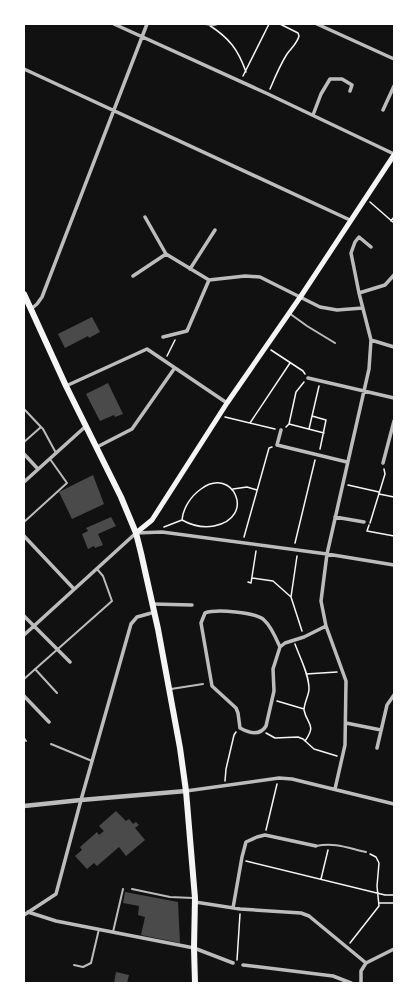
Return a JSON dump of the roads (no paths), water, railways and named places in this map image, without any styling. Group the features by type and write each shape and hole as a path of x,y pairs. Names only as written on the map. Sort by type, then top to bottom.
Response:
{"highway":[{"path":"24,294 66,386 121,497 136,533 155,612 180,748 186,791 195,900 195,983"}],"main road":[{"path":"136,533 152,520 219,415 301,296 394,154"}],"street":[{"path":"114,24 268,94 394,154"},
{"path":"31,309 37,304 42,296 147,24"},
{"path":"317,24 325,26 394,59"},
{"path":"24,69 350,220"},
{"path":"312,115 321,94 330,79 342,79 352,85 350,91"},
{"path":"383,110 394,86"},
{"path":"145,217 166,254 210,280 245,276 260,277 301,296 313,304 328,309 337,310 364,308"},
{"path":"190,269 214,230"},
{"path":"335,789 342,758 346,723 346,681 326,626 321,601 327,554 369,369 370,340 351,253 355,242 359,237 371,247"},
{"path":"133,276 166,254"},
{"path":"359,293 386,285 394,275"},
{"path":"163,337 187,331 210,280"},
{"path":"370,340 394,347"},
{"path":"66,386 147,349 174,369 227,403"},
{"path":"97,447 132,429 174,369"},
{"path":"308,378 394,398"},
{"path":"383,463 394,421"},
{"path":"24,482 86,426"},
{"path":"282,430 277,445 347,462"},
{"path":"24,454 38,469"},
{"path":"335,517 364,522"},
{"path":"24,635 136,533 162,532 327,554 394,565"},
{"path":"24,536 74,589"},
{"path":"153,604 192,605"},
{"path":"24,915 56,894 81,800 132,624 137,617 155,612"},
{"path":"280,647 265,621 255,615 210,612 205,613 202,618 201,623 211,683 214,690 236,708 240,728 245,731 254,733 263,731 266,726 272,700 274,682 273,669 280,647 326,626"},
{"path":"24,616 70,662"},
{"path":"377,748 387,705 394,695"},
{"path":"24,696 49,722"},
{"path":"346,723 380,730"},
{"path":"24,806 186,791 279,778 292,779 394,804"},
{"path":"233,908 241,859 246,842 264,835 316,846"},
{"path":"195,900 240,909 301,913 309,916 366,963"},
{"path":"28,912 56,921 194,948 235,963"},
{"path":"361,983 361,971 366,963 394,949"},
{"path":"243,965 333,976 351,983"}],"lane":[{"path":"289,313 335,343"},
{"path":"24,409 43,429 56,453"},
{"path":"24,442 41,427"},
{"path":"24,522 67,483 50,459"},
{"path":"24,679 112,600 103,576 97,568"},
{"path":"35,669 57,693"},
{"path":"169,689 203,684"},
{"path":"51,744 92,761"},
{"path":"316,846 338,844 366,852"},
{"path":"113,932 123,889"},
{"path":"132,889 170,897 195,900"},
{"path":"74,965 83,967 91,963 99,929"}]}
